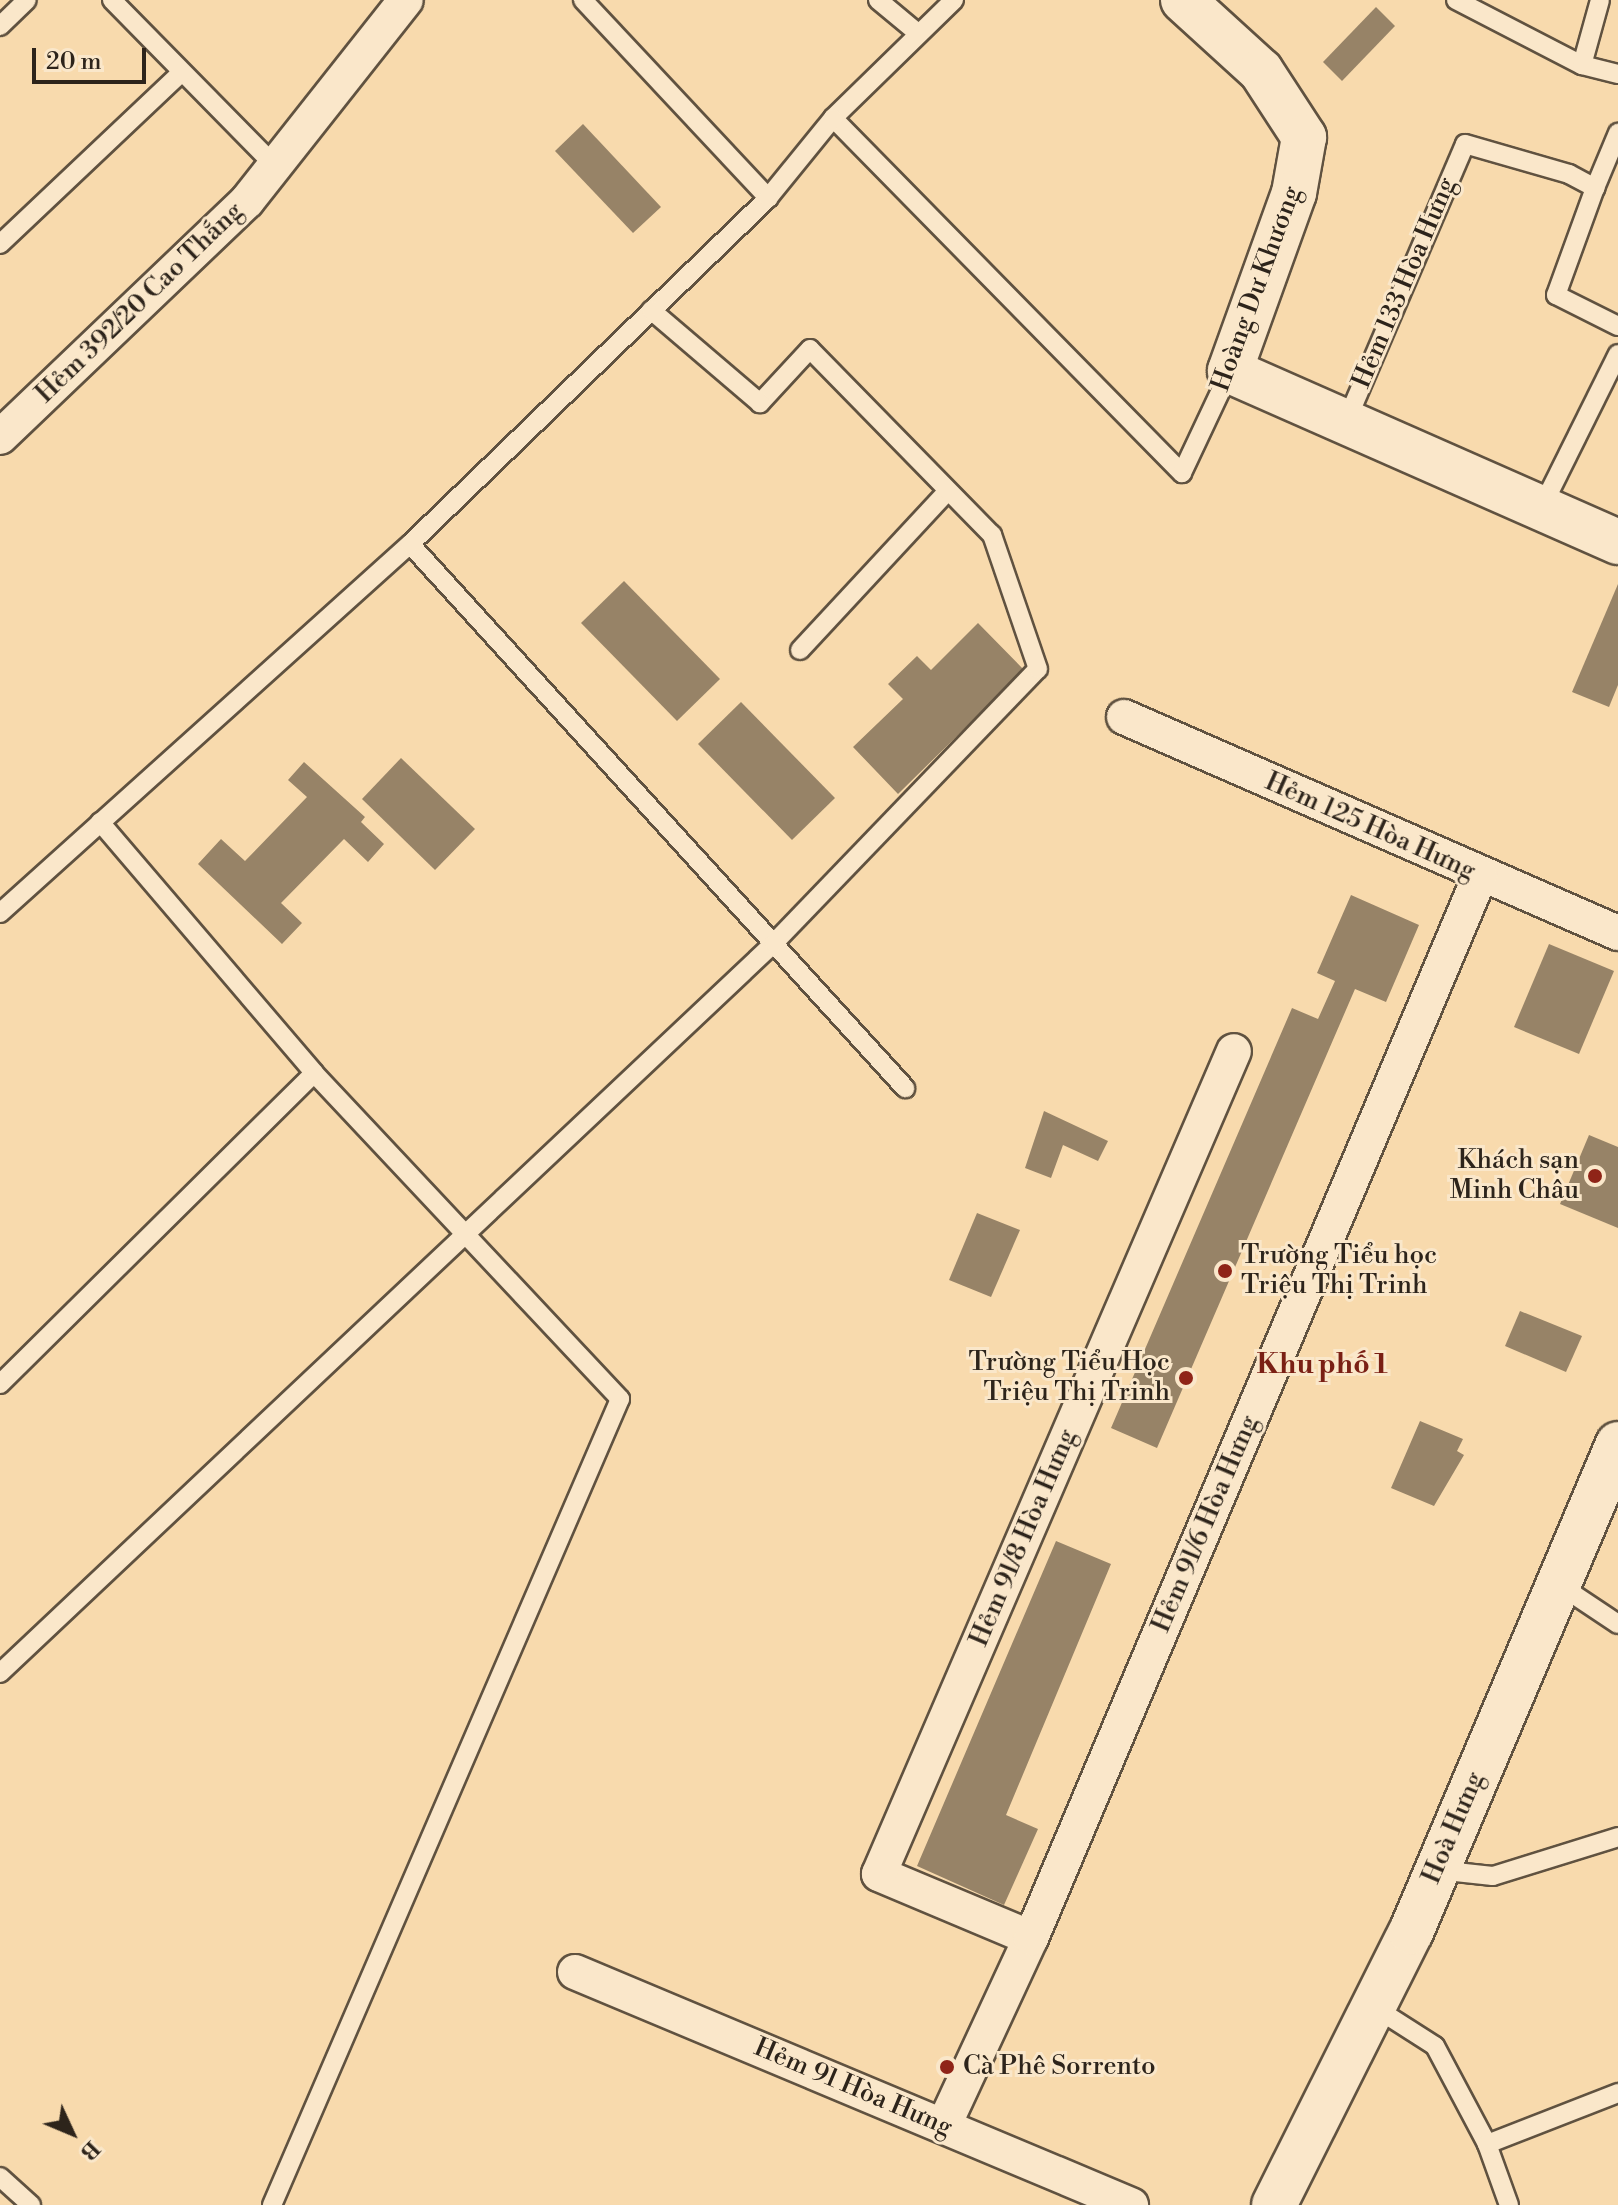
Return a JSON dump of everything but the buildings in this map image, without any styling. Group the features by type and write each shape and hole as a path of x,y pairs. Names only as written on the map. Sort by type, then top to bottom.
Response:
{"street":[{"name":"Hẻm 392/20 Cao Thắng","path":"0,437 247,201 272,163 406,0"},
{"name":"Hoàng Dư Khương","path":"1183,0 1261,71 1304,137 1294,193 1230,371"},
{"name":"Hẻm 133 Hòa Hưng","path":"1230,371 1618,542"},
{"name":"Hẻm 125 Hòa Hưng","path":"1124,717 1480,876 1618,933"},
{"name":"Hẻm 91/6 Hòa Hưng","path":"944,2125 1031,1938 1480,876"},
{"name":"Hẻm 91/8 Hòa Hưng","path":"1031,1938 879,1874 1234,1051"},
{"name":"Hoà Hưng","path":"1274,2205 1374,2007 1437,1870 1558,1584 1609,1490 1618,1444"},
{"name":"Hẻm 91 Hòa Hưng","path":"575,1972 1131,2205"}],"lane":[{"path":"0,26 27,0"},
{"path":"112,0 272,163"},
{"path":"583,0 768,198"},
{"path":"878,0 919,34"},
{"path":"0,913 410,544 768,198 833,118 954,0"},
{"path":"1456,0 1582,65 1618,74"},
{"path":"1582,65 1600,0"},
{"path":"0,244 182,72"},
{"name":"Hoàng Dư Khương","path":"833,118 1182,473 1230,371"},
{"path":"1618,133 1556,295 1618,326"},
{"name":"Hẻm 133 Hòa Hưng","path":"1346,422 1465,144 1569,174 1595,188"},
{"path":"0,1673 774,943 1038,669 992,535 810,349 760,403 651,310"},
{"path":"1541,509 1618,354"},
{"path":"800,650 948,491"},
{"path":"410,544 905,1088"},
{"path":"100,822 314,1073 620,1399 272,2205"},
{"path":"0,1384 314,1073"},
{"path":"1558,1584 1618,1624"},
{"path":"1437,1870 1493,1876 1618,1837"},
{"path":"1374,2007 1435,2046 1487,2144 1509,2205"},
{"path":"1487,2144 1618,2093"},
{"path":"0,2177 31,2205"}],"place":[{"name":"Khách sạn Minh Châu","path":"1595,1176"},
{"name":"Trường Tiểu học Triệu Thị Trinh","path":"1225,1271"},
{"name":"Trường Tiểu Học Triệu Thị Trinh","path":"1186,1378"},
{"name":"Cà Phê Sorrento","path":"947,2067"}],"district":[{"name":"Khu phố 1","path":"1322,1365"}]}
